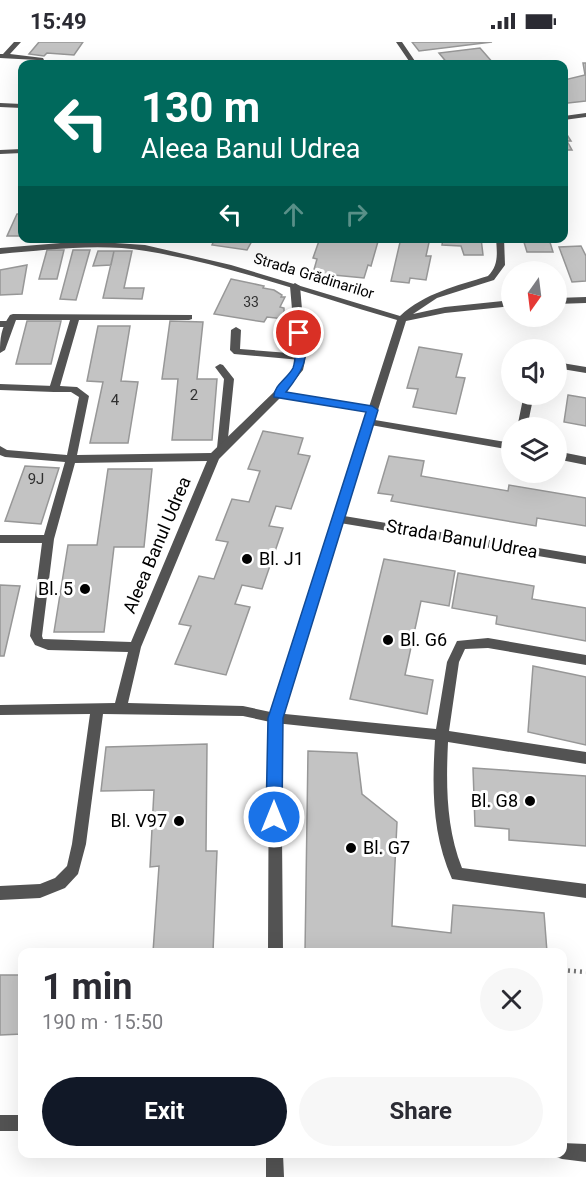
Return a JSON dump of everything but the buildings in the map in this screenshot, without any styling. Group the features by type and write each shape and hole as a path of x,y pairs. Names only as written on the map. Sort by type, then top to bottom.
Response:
{"street":[{"path":"2,56 18,42"},
{"path":"399,42 411,60"},
{"path":"2,56 41,60"},
{"path":"0,105 18,106"},
{"path":"568,117 586,115"},
{"path":"0,152 18,151"},
{"path":"275,948 275,718 338,519 402,319 423,301 481,282 498,272 502,260 500,243"},
{"name":"Strada Grădinarilor","path":"0,251 85,244 145,248 202,260 402,319 463,307 501,304"},
{"path":"295,286 301,357 298,370 278,394 501,445"},
{"path":"567,301 586,300"},
{"path":"54,389 75,316"},
{"path":"0,350 4,324 14,317 189,317"},
{"path":"236,330 235,350 237,352 301,357"},
{"path":"218,453 229,379 220,367"},
{"path":"567,367 586,370"},
{"path":"0,387 73,389 84,396 71,459 48,539 36,636 39,642 48,645 135,647"},
{"name":"Aleea Banul Udrea","path":"120,708 135,647 218,453 278,394"},
{"name":"Aleea Banul Udrea","path":"0,450 71,459 218,453"},
{"path":"567,457 586,460"},
{"name":"Strada Banul Udrea","path":"338,519 586,560"},
{"path":"0,539 48,539"},
{"path":"586,660 488,643 461,644 453,662 442,735 439,791 441,824 447,850 457,874 586,891"},
{"path":"0,893 40,891 60,883 73,869 79,844 97,708"},
{"path":"0,710 120,708 243,711 275,718 442,735 586,758"},
{"path":"0,1123 18,1124"},
{"path":"567,1151 586,1153"},
{"path":"275,1158 275,1177"}],"path":[{"path":"567,970 586,972"}],"place":[{"name":"Bl. J1","path":"247,559"},
{"name":"Bl. 5","path":"85,589"},
{"name":"Bl. G6","path":"388,640"},
{"name":"Bl. G8","path":"530,801"},
{"name":"Bl. V97","path":"179,821"},
{"name":"Bl. G7","path":"351,848"}],"route":[{"path":"274,817 275,718 372,410 278,394 298,370 301,356 299,333"}]}
